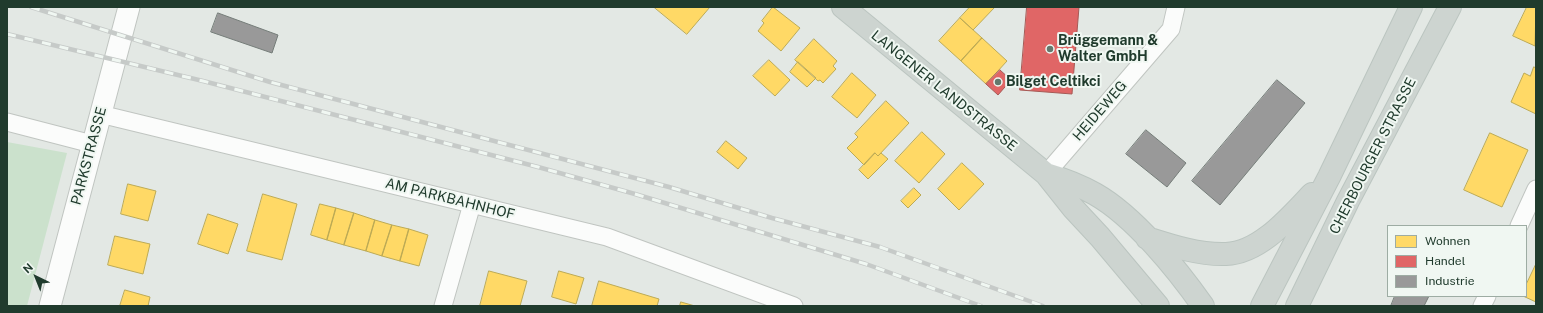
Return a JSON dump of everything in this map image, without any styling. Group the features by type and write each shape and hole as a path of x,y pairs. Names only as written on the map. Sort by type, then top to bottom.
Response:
{"main road":[{"name":"LANGENER LANDSTRASSE","path":"843,7 1046,174 1073,208 1100,237 1158,306"},
{"path":"1262,306 1329,177 1411,7"},
{"name":"CHERBOURGER STRASSE","path":"1296,306 1348,201 1450,7"},
{"name":"LANGENER LANDSTRASSE","path":"1046,174 1070,181 1096,194 1118,211 1147,238 1203,306"},
{"path":"1147,238 1176,247 1226,254 1252,246 1281,226 1329,177"}],"street":[{"name":"PARKSTRASSE","path":"50,306 129,7"},
{"name":"HEIDEWEG","path":"1046,174 1171,29 1176,7"},
{"name":"AM PARKBAHNHOF","path":"100,114 608,237 786,305"},
{"path":"7,122 92,144"},
{"path":"1519,225 1536,189"},
{"path":"443,306 472,204"},
{"path":"1482,306 1486,297"}],"green space":[{"path":"7,142 67,153 27,306 7,306"}],"building: Wohnen":[{"path":"654,7 710,7 687,34"},
{"path":"773,7 800,28 781,51 758,31 764,23 762,21"},
{"path":"970,7 995,7 973,30 960,18"},
{"path":"1527,7 1536,7 1535,46 1513,36"},
{"path":"960,18 982,38 961,61 939,41"},
{"path":"982,38 1007,61 986,84 961,61"},
{"path":"814,39 837,61 833,66 836,69 823,83 820,80 818,81 795,60"},
{"path":"769,60 790,80 775,96 753,76"},
{"path":"798,62 816,78 807,87 790,72"},
{"path":"1534,67 1536,68 1536,114 1511,102 1524,73 1530,76"},
{"path":"852,73 876,95 857,118 832,97"},
{"path":"886,101 909,123 878,156 875,153 864,165 847,148 858,137 855,134"},
{"path":"922,132 945,154 919,183 895,161"},
{"path":"1490,133 1528,150 1502,207 1464,190"},
{"path":"726,141 747,158 738,169 717,152"},
{"path":"875,153 878,156 881,153 888,159 868,179 859,170"},
{"path":"962,163 984,184 959,210 938,189"},
{"path":"128,184 156,191 148,221 121,214"},
{"path":"914,188 921,195 908,208 901,201"},
{"path":"263,194 297,204 282,260 247,251"},
{"path":"320,204 336,208 327,240 311,235"},
{"path":"336,208 354,213 344,245 327,240"},
{"path":"354,213 375,220 366,251 344,245"},
{"path":"208,214 238,224 228,254 198,244"},
{"path":"375,220 392,225 382,256 366,251"},
{"path":"392,225 409,229 400,261 382,256"},
{"path":"409,229 428,235 419,266 400,261"},
{"path":"115,236 150,244 143,274 108,265"},
{"path":"1536,264 1536,302 1525,297 1527,297 1527,283"},
{"path":"489,271 527,281 520,306 480,306"},
{"path":"559,271 584,278 576,304 552,297"},
{"path":"599,281 659,299 657,306 592,306"},
{"path":"125,290 150,297 148,306 120,306"},
{"path":"681,302 695,306 680,306"}],"building: Handel":[{"name":"Brüggemann & Walter GmbH","path":"1027,7 1079,7 1072,94 1020,90"},
{"path":"1000,70 1011,80 998,95 986,84"}],"building: Industrie":[{"path":"218,13 278,35 272,53 211,32"},
{"path":"1277,80 1305,103 1220,205 1192,181"},
{"path":"1146,130 1186,163 1167,187 1126,154"},
{"path":"1395,297 1428,297 1424,306 1391,306"}],"railway":[{"path":"31,7 270,82 669,187 772,218 880,247 1043,306"},
{"path":"7,34 203,81 538,167 635,194 866,264 981,306"}],"place":[{"name":"Brüggemann & Walter GmbH","path":"1050,49"},
{"name":"Bilget Celtikci","path":"998,82"}]}
